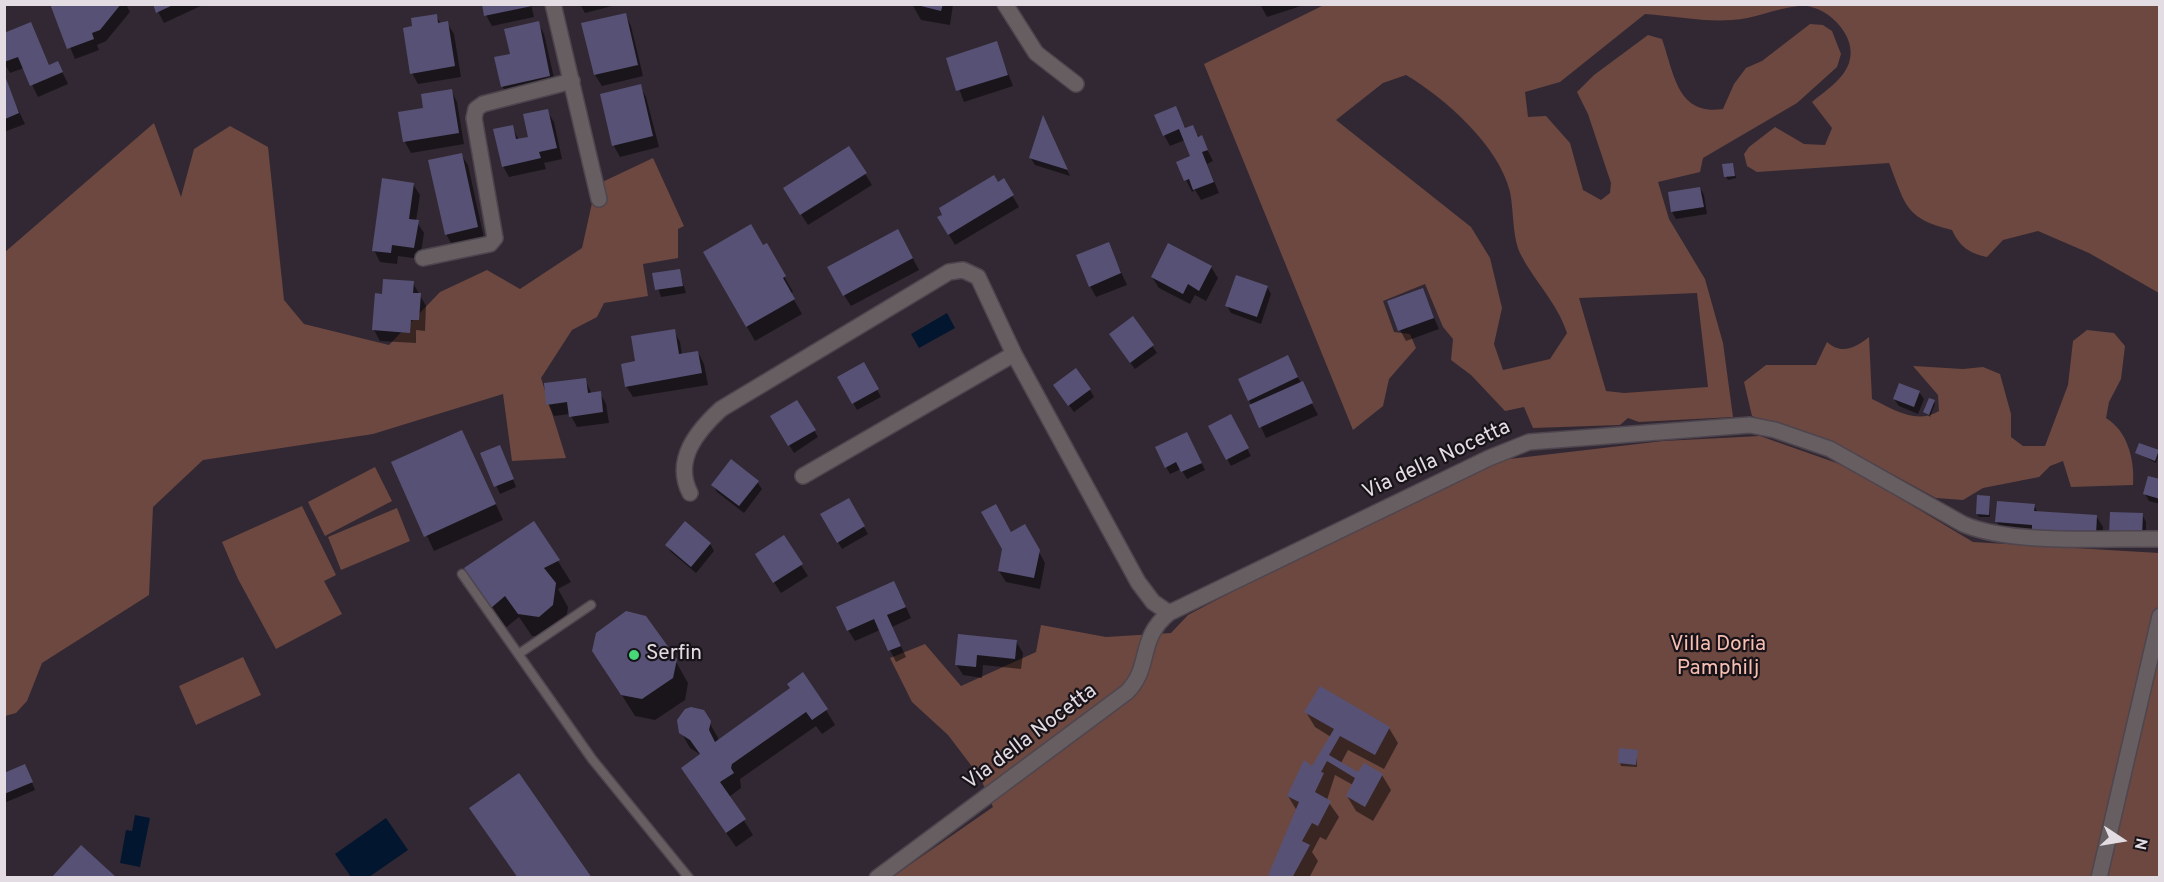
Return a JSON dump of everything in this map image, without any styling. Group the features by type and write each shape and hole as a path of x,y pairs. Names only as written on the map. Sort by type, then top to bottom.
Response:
{"street":[{"path":"553,4 599,198"},
{"path":"1005,4 1036,53 1076,84"},
{"path":"423,258 490,244 495,238 474,118 476,110 483,104 572,81"},
{"path":"690,493 684,480 686,454 695,439 722,409 949,272 963,270 978,277 1014,354 1138,582 1153,602 1169,613"},
{"path":"803,476 1014,354"},
{"name":"Via della Nocetta","path":"877,878 1126,693 1137,677 1152,629 1169,613 1467,468 1528,442 1750,425 1816,443 1963,524 1982,531 2023,536 2160,539"},
{"path":"2099,878 2160,616"}],"lane":[{"path":"462,574 592,759 689,878"},
{"path":"519,653 591,605"}],"green space":[{"path":"1324,5 2159,5 2159,293 2089,253 2038,231 2003,240 1987,257 1970,251 1958,241 1952,230 1915,215 1899,190 1889,163 1757,172 1747,166 1744,154 1749,147 1775,127 1804,144 1825,145 1832,128 1812,102 1843,75 1851,53 1849,42 1838,23 1819,10 1809,6 1799,6 1749,18 1721,20 1645,14 1560,82 1525,92 1528,117 1546,116 1570,143 1583,190 1601,200 1610,193 1611,183 1588,114 1577,92 1594,75 1648,35 1662,39 1674,78 1687,99 1696,106 1708,109 1723,109 1734,84 1746,68 1762,61 1810,24 1823,25 1832,31 1841,54 1837,67 1797,103 1703,158 1700,172 1658,182 1669,219 1705,279 1723,343 1733,417 1639,422 1628,418 1620,425 1533,428 1524,407 1505,411 1471,375 1451,360 1453,339 1443,327 1425,284 1383,301 1394,332 1410,334 1416,348 1389,379 1383,406 1353,430 1204,64","holes":["1406,75 1437,97 1469,125 1495,158 1504,175 1510,192 1518,248 1558,312 1567,333 1550,359 1503,370 1494,344 1502,308 1490,258 1471,227 1336,120 1383,83","1697,293 1708,387 1624,393 1606,391 1579,298"]},
{"path":"154,123 181,197 194,149 230,126 268,147 284,300 304,324 389,345 440,292 487,270 520,289 582,248 596,185 653,158 684,226 678,229 678,258 643,264 648,296 604,303 597,317 572,330 541,378 566,458 512,461 503,394 373,434 203,460 153,507 149,595 42,663 27,701 16,713 5,716 5,252"},
{"path":"2087,330 2114,333 2125,346 2121,379 2109,402 2106,418 2114,424 2125,439 2133,466 2133,485 2071,487 2063,461 2050,466 2039,477 1983,488 1963,500 1936,498 1857,455 1752,416 1744,382 1766,365 1816,365 1827,342 1843,349 1859,344 1869,337 1872,399 1905,414 1930,415 1939,411 1938,395 1913,366 1963,369 1983,367 2000,374 2011,414 2011,437 2023,446 2045,446 2068,385 2073,341"},
{"name":"Villa Doria Pamphilj","path":"1760,436 1848,467 1973,542 2159,553 2159,877 892,877 993,807 980,777 948,735 912,702 890,658 925,644 961,686 1036,652 1041,625 1106,637 1171,633 1188,615 1381,513 1492,461 1663,441"},
{"path":"375,467 392,501 325,536 308,502"},
{"path":"302,506 336,575 324,581 342,614 276,649 238,579 222,542"},
{"path":"397,508 410,541 341,570 328,537"},
{"path":"243,657 261,695 196,725 179,686"}],"water":[{"path":"947,313 955,328 919,348 911,334"},
{"path":"135,815 150,818 140,867 120,863 126,830 132,831"},
{"path":"386,818 408,850 369,877 351,877 335,854"}],"building":[{"path":"50,4 121,4 100,30 92,33 94,39 67,49"},
{"path":"153,4 175,4 156,13"},
{"path":"482,4 532,4 532,6 484,16"},
{"path":"913,4 943,4 941,11"},
{"path":"626,13 638,65 594,75 581,23"},
{"path":"437,14 438,23 448,21 455,66 410,74 403,28 412,26 411,18"},
{"path":"539,21 550,76 501,87 494,57 510,54 504,29"},
{"path":"31,22 49,65 58,61 63,72 30,86 18,57 4,62 4,33"},
{"path":"997,41 1008,75 956,91 946,58"},
{"path":"5,76 19,113 5,119"},
{"path":"641,84 653,136 612,146 600,94"},
{"path":"452,89 459,133 403,142 398,112 423,108 421,94"},
{"path":"1176,106 1185,128 1193,125 1198,137 1202,135 1208,150 1202,152 1214,182 1193,190 1189,179 1184,181 1176,162 1190,156 1179,129 1163,136 1154,115"},
{"path":"548,109 557,148 539,152 541,158 502,167 493,129 513,125 516,139 528,137 523,114"},
{"path":"1043,115 1068,170 1029,158"},
{"path":"849,146 867,173 800,215 783,188"},
{"path":"462,153 478,227 445,235 428,160"},
{"path":"1733,163 1735,176 1724,177 1722,164"},
{"path":"994,175 998,182 1004,178 1014,195 948,235 937,217 942,215 939,208"},
{"path":"382,178 414,183 409,219 419,220 414,248 392,245 391,253 372,251"},
{"path":"1700,187 1704,207 1671,212 1668,192"},
{"path":"751,224 763,245 767,243 786,276 783,278 795,299 746,327 703,252"},
{"path":"898,229 913,258 843,296 827,267"},
{"path":"1109,242 1121,273 1089,287 1076,255"},
{"path":"1168,243 1212,266 1199,291 1188,284 1183,294 1151,277"},
{"path":"680,269 683,286 655,290 652,273"},
{"path":"1236,275 1268,286 1257,317 1225,306"},
{"path":"383,279 414,281 413,293 421,293 419,320 411,320 410,333 372,330 375,293 382,294"},
{"path":"1423,288 1434,318 1398,331 1387,301"},
{"path":"1133,316 1154,345 1130,363 1109,334"},
{"path":"675,329 679,354 698,351 702,373 625,387 621,364 635,361 631,336"},
{"path":"1288,355 1298,377 1248,401 1238,379"},
{"path":"864,362 879,389 852,404 837,377"},
{"path":"1076,368 1091,389 1068,406 1053,385"},
{"path":"586,378 588,393 601,391 603,412 569,417 567,402 546,405 544,383"},
{"path":"1303,381 1313,403 1259,428 1249,405"},
{"path":"1899,383 1920,391 1914,407 1893,399"},
{"path":"1929,398 1935,400 1929,415 1923,412"},
{"path":"797,400 816,430 788,446 770,416"},
{"path":"1231,414 1249,448 1226,460 1208,426"},
{"path":"462,430 496,504 424,537 391,462"},
{"path":"1187,432 1202,463 1181,472 1176,462 1165,468 1155,447"},
{"path":"2139,443 2159,450 2155,461 2135,453"},
{"path":"500,445 514,479 494,487 480,453"},
{"path":"731,459 759,481 739,506 711,485"},
{"path":"2148,476 2160,479 2160,499 2143,494"},
{"path":"1977,495 1990,496 1989,515 1976,514"},
{"path":"849,498 865,526 837,543 820,514"},
{"path":"1997,501 2035,504 2034,511 2097,515 2096,535 2032,531 2032,525 1995,522"},
{"path":"996,504 1011,532 1025,524 1040,550 1034,578 998,571 1002,549 981,512"},
{"path":"2110,512 2143,513 2142,536 2109,535"},
{"path":"534,521 560,560 544,568 556,583 553,605 539,617 518,614 505,596 491,608 464,568"},
{"path":"685,521 711,543 691,567 665,545"},
{"path":"784,535 803,564 773,583 755,554"},
{"path":"894,581 906,607 887,615 901,646 888,651 874,619 847,631 836,607"},
{"name":"Serfin","path":"626,611 646,616 677,659 673,678 642,699 621,695 592,651 596,633"},
{"path":"958,634 1017,640 1015,659 977,655 976,667 955,665"},
{"path":"803,672 828,709 812,720 806,712 732,764 731,768 734,773 720,782 746,819 726,833 681,768 700,754 690,740 679,733 677,720 685,709 691,707 704,710 711,721 709,730 715,742 790,688 787,684"},
{"path":"1320,686 1390,727 1375,755 1340,736 1329,755 1358,772 1364,763 1383,774 1365,807 1346,796 1355,778 1327,761 1315,792 1331,801 1318,826 1312,823 1302,841 1310,845 1292,878 1267,878 1299,802 1287,796 1304,760 1312,766 1334,729 1304,712"},
{"path":"1619,748 1638,750 1636,765 1618,763"},
{"path":"25,764 33,782 4,794 4,773"},
{"path":"519,773 592,878 518,878 469,808"},
{"path":"81,845 117,878 51,878"}],"place":[{"name":"Serfin","path":"634,655"}]}
